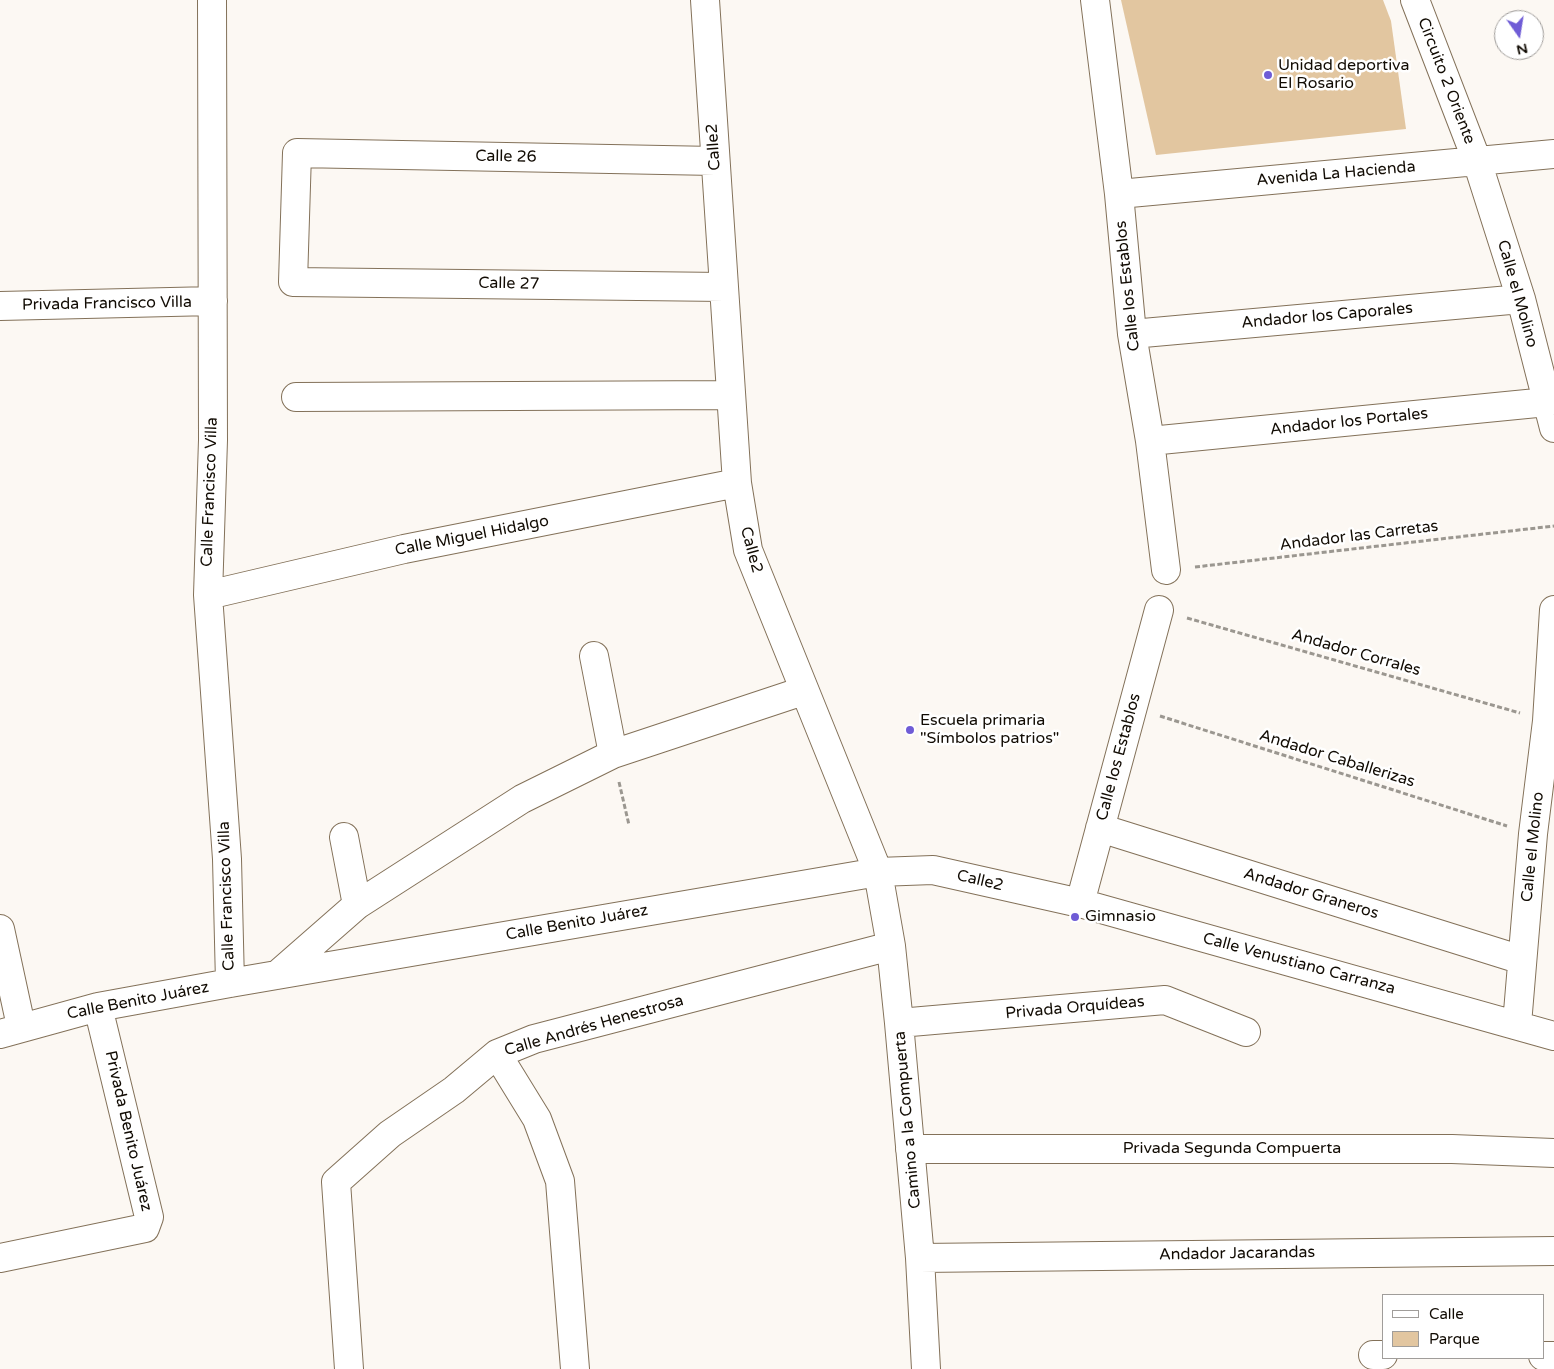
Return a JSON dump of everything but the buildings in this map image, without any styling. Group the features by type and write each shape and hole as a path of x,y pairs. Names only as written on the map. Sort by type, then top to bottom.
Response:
{"street":[{"name":"Calle Francisco Villa","path":"212,0 213,440 208,595 227,859 230,982"},
{"name":"Calle2","path":"705,0 737,483 748,550 803,691 878,872 933,870 1080,903"},
{"name":"Calle los Establos","path":"1095,0 1119,194 1132,334 1150,441 1166,570"},
{"name":"Circuito 2 Oriente","path":"1416,0 1476,161"},
{"name":"Calle 26","path":"293,282 297,153 715,161"},
{"name":"Avenida La Hacienda","path":"1119,194 1554,154"},
{"name":"Calle el Molino","path":"1476,161 1521,299 1551,415"},
{"name":"Calle 27","path":"293,282 724,287"},
{"name":"Andador los Caporales","path":"1132,334 1521,299"},
{"name":"Privada Francisco Villa","path":"0,306 213,301"},
{"path":"296,397 731,395"},
{"name":"Andador los Portales","path":"1150,441 1551,415"},
{"name":"Calle Miguel Hidalgo","path":"208,595 404,548 737,483"},
{"name":"Calle los Establos","path":"1080,903 1159,610"},
{"name":"Calle el Molino","path":"1517,1024 1546,721 1554,610"},
{"path":"594,656 613,754"},
{"path":"277,975 357,905 522,799 613,754 803,691"},
{"name":"Andador Graneros","path":"1100,828 1522,960"},
{"path":"344,837 357,905"},
{"name":"Calle Benito Juárez","path":"10,1030 98,1007 230,982 878,872"},
{"name":"Camino a la Compuerta","path":"878,872 891,946 899,1023 920,1258 926,1369"},
{"name":"Calle Venustiano Carranza","path":"1080,903 1517,1024 1554,1036"},
{"path":"1,942 10,1030"},
{"name":"Calle Andrés Henestrosa","path":"349,1369 336,1182 390,1134 454,1090 497,1054 534,1039 891,946"},
{"name":"Privada Orquídeas","path":"899,1023 1165,1000 1246,1032"},
{"name":"Privada Benito Juárez","path":"0,1258 145,1228 149,1217 98,1007"},
{"path":"497,1054 536,1119 560,1180 575,1369"},
{"name":"Privada Segunda Compuerta","path":"910,1149 1452,1149 1554,1153"},
{"name":"Andador Jacarandas","path":"920,1258 1554,1251"}],"path":[{"name":"Andador las Carretas","path":"1166,570 1554,526"},
{"name":"Andador Corrales","path":"1159,610 1546,721"},
{"name":"Andador Caballerizas","path":"1133,708 1534,834"},
{"path":"613,754 629,825"}],"green space":[{"name":"Unidad deportiva El Rosario","path":"1121,0 1383,0 1391,21 1406,129 1156,155"}],"place":[{"name":"Unidad deportiva El Rosario","path":"1268,75"},
{"name":"Escuela primaria \"Símbolos patrios\"","path":"910,730"},
{"name":"Gimnasio","path":"1075,917"}]}
